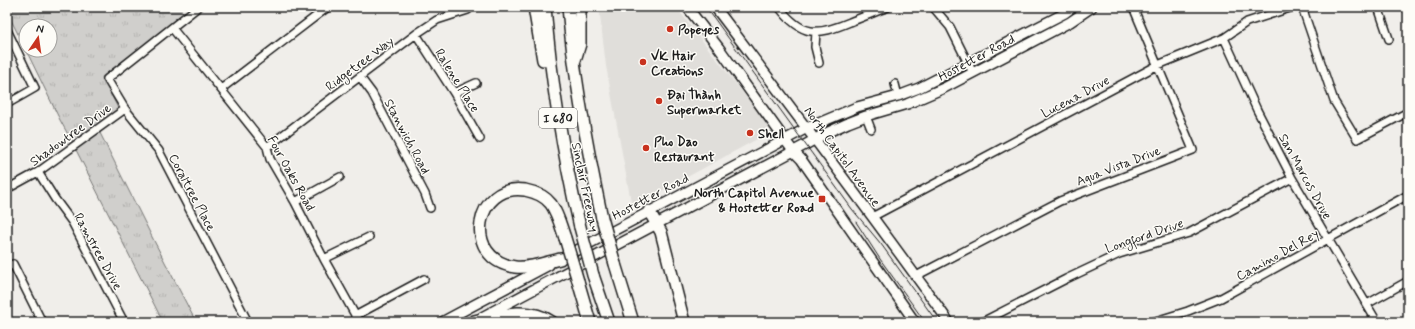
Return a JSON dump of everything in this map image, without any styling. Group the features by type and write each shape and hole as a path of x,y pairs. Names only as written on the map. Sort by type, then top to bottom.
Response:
{"highway":[{"path":"534,7 540,46 557,112"},
{"name":"Sinclair Freeway","path":"545,7 557,112 567,171 580,227 609,322"},
{"name":"Sinclair Freeway","path":"568,7 574,63 590,162 602,218 633,322"},
{"path":"574,63 580,44 580,7"},
{"path":"560,259 523,267 516,267 500,261 489,253 480,236 480,223 486,208 498,196 513,190 530,191 545,198 551,203 565,238 590,322"},
{"path":"649,211 661,232 684,322"},
{"path":"473,321 519,312 538,315 552,322"}],"main road":[{"path":"686,7 719,48 793,151 802,159 915,322"},
{"name":"North Capitol Avenue","path":"715,7 807,128 949,322"},
{"name":"Hostetter Road","path":"442,322 807,128 857,107 898,96 919,88 1065,13 1073,7"},
{"name":"Hostetter Road","path":"473,321 815,140 826,132 866,116 922,99 1070,22 1092,7"}],"street":[{"path":"172,28 198,7"},
{"path":"221,89 328,7"},
{"name":"Ridgetree Way","path":"267,147 416,34 437,20 468,10 467,7"},
{"path":"779,7 786,16 802,28 816,32 828,31 888,7"},
{"path":"933,7 950,27 973,73"},
{"name":"Agua Vista Drive","path":"916,276 1060,201 1193,150 1133,7"},
{"name":"Lucena Drive","path":"872,217 1158,65 1224,38 1246,22 1293,7"},
{"path":"1302,7 1334,101 1357,139 1408,112"},
{"path":"1378,7 1389,39"},
{"name":"Coraltree Place","path":"172,28 107,79 125,109 159,151 248,322"},
{"name":"Four Oaks Road","path":"172,28 267,147 270,159 295,202 357,319"},
{"path":"7,30 35,88 7,104"},
{"path":"816,32 815,47 819,63"},
{"name":"Ralene Place","path":"416,34 454,94 480,139"},
{"name":"San Marcos Drive","path":"1224,38 1257,110 1292,178 1377,322"},
{"name":"Stanwich Road","path":"360,77 372,93 425,194 430,208"},
{"path":"454,94 476,83"},
{"path":"895,84 898,96"},
{"name":"Shadowtree Drive","path":"7,189 38,172 125,109"},
{"path":"866,116 871,129"},
{"name":"Ramstree Drive","path":"38,172 55,200 72,222 124,322"},
{"path":"295,202 340,177"},
{"name":"Longford Drive","path":"982,322 1119,254 1189,233 1292,178"},
{"name":"Camino Del Rey","path":"1152,322 1188,312 1221,298 1408,195"},
{"path":"324,259 369,237"},
{"path":"7,267 13,264 42,322"},
{"path":"357,319 424,279"},
{"path":"1367,304 1408,281"}],"shaded area":[{"path":"599,7 676,7 768,125 759,138 632,207 606,66"}],"green space":[{"path":"7,7 179,7 184,14 102,77 119,110 96,125 196,322 163,322 30,58 58,58 58,18 18,18 18,34 7,12"}],"tram line":[{"path":"706,7 852,209 881,244 937,322"},
{"path":"856,222 880,259 925,322"}],"place":[{"name":"Popeyes","path":"670,29"},
{"name":"VK Hair Creations","path":"643,62"},
{"name":"Đại Thành Supermarket","path":"659,101"},
{"name":"Shell","path":"750,133"},
{"name":"Pho Dao Restaurant","path":"646,148"},
{"name":"North Capitol Avenue & Hostetter Road","path":"822,199"}]}
